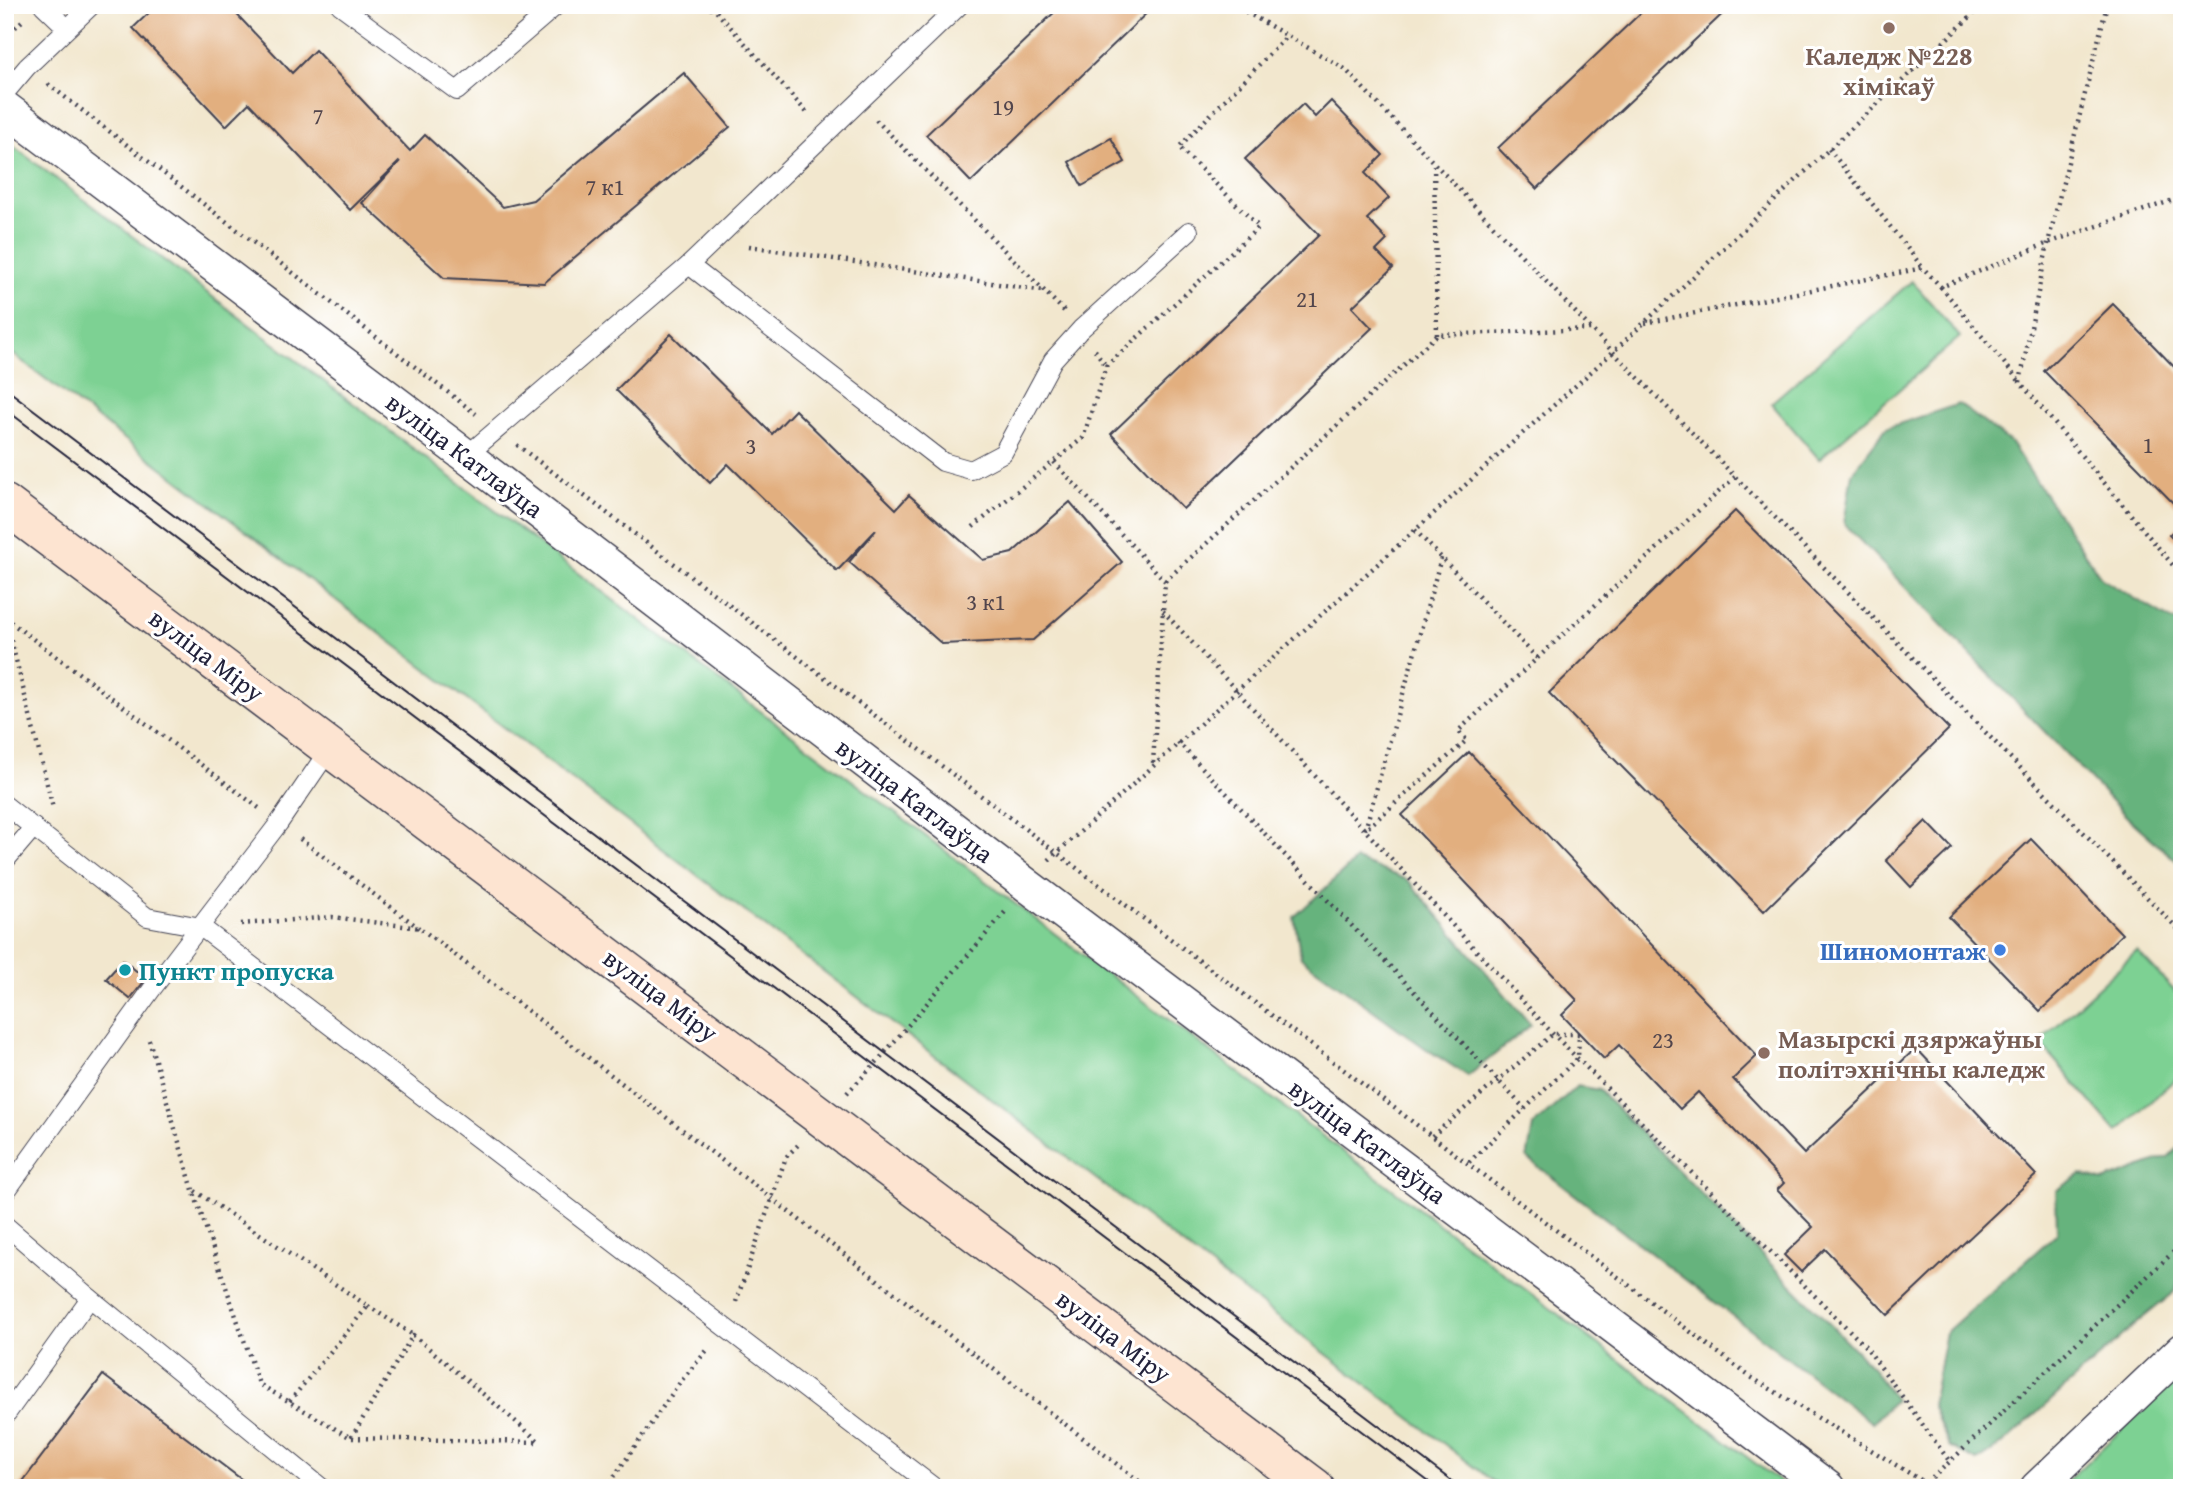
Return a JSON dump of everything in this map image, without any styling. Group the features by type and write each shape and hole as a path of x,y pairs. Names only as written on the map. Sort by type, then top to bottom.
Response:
{"main road":[{"name":"вуліца Міру","path":"5,504 1315,1488"}],"street":[{"name":"вуліца Катлаўца","path":"5,108 1039,894 1828,1488"},
{"path":"2037,1488 2182,1350"}],"lane":[{"path":"43,5 68,28"},
{"path":"5,93 27,67 92,5"},
{"path":"340,5 457,91 557,5"},
{"path":"466,456 689,265 960,5"},
{"path":"689,265 943,462 971,470 1003,453 1053,360 1081,330 1189,232"},
{"path":"5,1193 139,1007 279,822 331,747"},
{"path":"5,804 147,917 201,927 935,1488"},
{"path":"5,861 34,827"},
{"path":"5,1225 322,1488"},
{"path":"5,1416 90,1298"}],"path":[{"path":"704,5 716,11 826,134"},
{"path":"1234,5 1345,69 1613,352 2182,933"},
{"path":"1056,851 1613,352 1983,5"},
{"path":"2020,382 2048,243 2107,5"},
{"path":"27,67 497,430 1749,1376 1934,1488"},
{"path":"858,102 1081,330 1106,366"},
{"path":"1829,149 1923,268 2182,576"},
{"path":"1434,163 1437,335"},
{"path":"1941,287 2048,243 2182,197"},
{"path":"714,241 1045,292"},
{"path":"1644,323 1923,268"},
{"path":"1153,764 1165,581 1437,335 1592,330"},
{"path":"1054,462 1165,581"},
{"path":"1365,830 1467,740 1458,731 1735,477"},
{"path":"1415,530 1537,658"},
{"path":"1365,830 1441,558"},
{"path":"1163,611 1553,1034 1866,1348 1950,1462"},
{"path":"5,619 420,928 1148,1488"},
{"path":"5,619 64,851"},
{"path":"1178,742 1525,1109"},
{"path":"201,927 332,917 420,928"},
{"path":"139,1007 193,1190 259,1384 351,1438 540,1443 413,1335 193,1190"},
{"path":"1432,1136 1553,1034 1579,1034 1578,1058 1468,1164"},
{"path":"1927,1483 2182,1244"},
{"path":"289,1402 368,1306"},
{"path":"351,1438 413,1335"}],"green space":[{"path":"5,140 1788,1488 1502,1488 5,348"},
{"path":"1912,281 1960,337 1819,459 1771,403"},
{"path":"1959,404 2010,442 2102,579 2173,621 2182,620 2182,862 2179,863 2128,818 1844,524 1852,473 1886,428"},
{"path":"1356,860 1408,880 1531,1025 1468,1076 1301,958 1294,917"},
{"path":"2137,951 2182,999 2182,1073 2117,1132 2039,1042"},
{"path":"1577,1086 1599,1090 1872,1367 1895,1400 1872,1423 1527,1158 1533,1126"},
{"path":"2182,1144 2182,1258 2176,1291 2000,1446 1977,1461 1949,1446 1932,1405 1946,1332 2057,1233 2056,1191 2081,1174 2104,1181 2168,1157"},
{"path":"2182,1373 2182,1488 2059,1488"}],"building":[{"path":"157,5 228,5 292,73 315,50 410,151 425,135 503,207 533,200 684,73 730,127 544,283 444,278 362,203 400,161 350,210 249,103 226,126 133,28"},
{"path":"1062,5 1155,5 971,182 926,135"},
{"path":"1649,5 1732,5 1537,189 1498,148"},
{"path":"1331,101 1383,155 1365,173 1389,198 1367,219 1387,240 1376,251 1393,268 1352,307 1372,328 1183,509 1111,434 1319,235 1245,159 1303,104 1315,117"},
{"path":"1111,138 1125,162 1082,186 1069,162"},
{"path":"2113,304 2182,375 2182,512 2044,371"},
{"path":"671,334 772,434 795,410 896,509 909,495 983,560 1012,553 1070,502 1122,562 1033,640 942,644 849,562 876,530 837,571 728,464 710,483 616,390"},
{"path":"1735,511 1949,729 1764,911 1549,693"},
{"path":"2182,522 2182,548 2169,535"},
{"path":"1469,752 1757,1056 1733,1079 1804,1154 1916,1048 2036,1175 1888,1315 1825,1249 1801,1272 1784,1255 1813,1227 1777,1190 1784,1183 1698,1092 1680,1109 1619,1045 1604,1059 1562,1015 1577,1000 1402,815"},
{"path":"1926,821 1952,848 1911,887 1886,860"},
{"path":"2031,839 2122,934 2040,1011 1949,917"},
{"name":"Пункт пропуска","path":"123,960 146,979 130,999 106,979"},
{"path":"103,1375 249,1485 247,1488 18,1488"}],"tram line":[{"path":"5,388 1461,1488"},
{"path":"5,409 1437,1488"}],"place":[{"name":"Каледж №228 хімікаў","path":"1889,28"},
{"name":"Шиномонтаж","path":"2000,950"},
{"name":"Пункт пропуска","path":"125,970"},
{"name":"Мазырскі дзяржаўны політэхнічны каледж","path":"1764,1053"}]}
